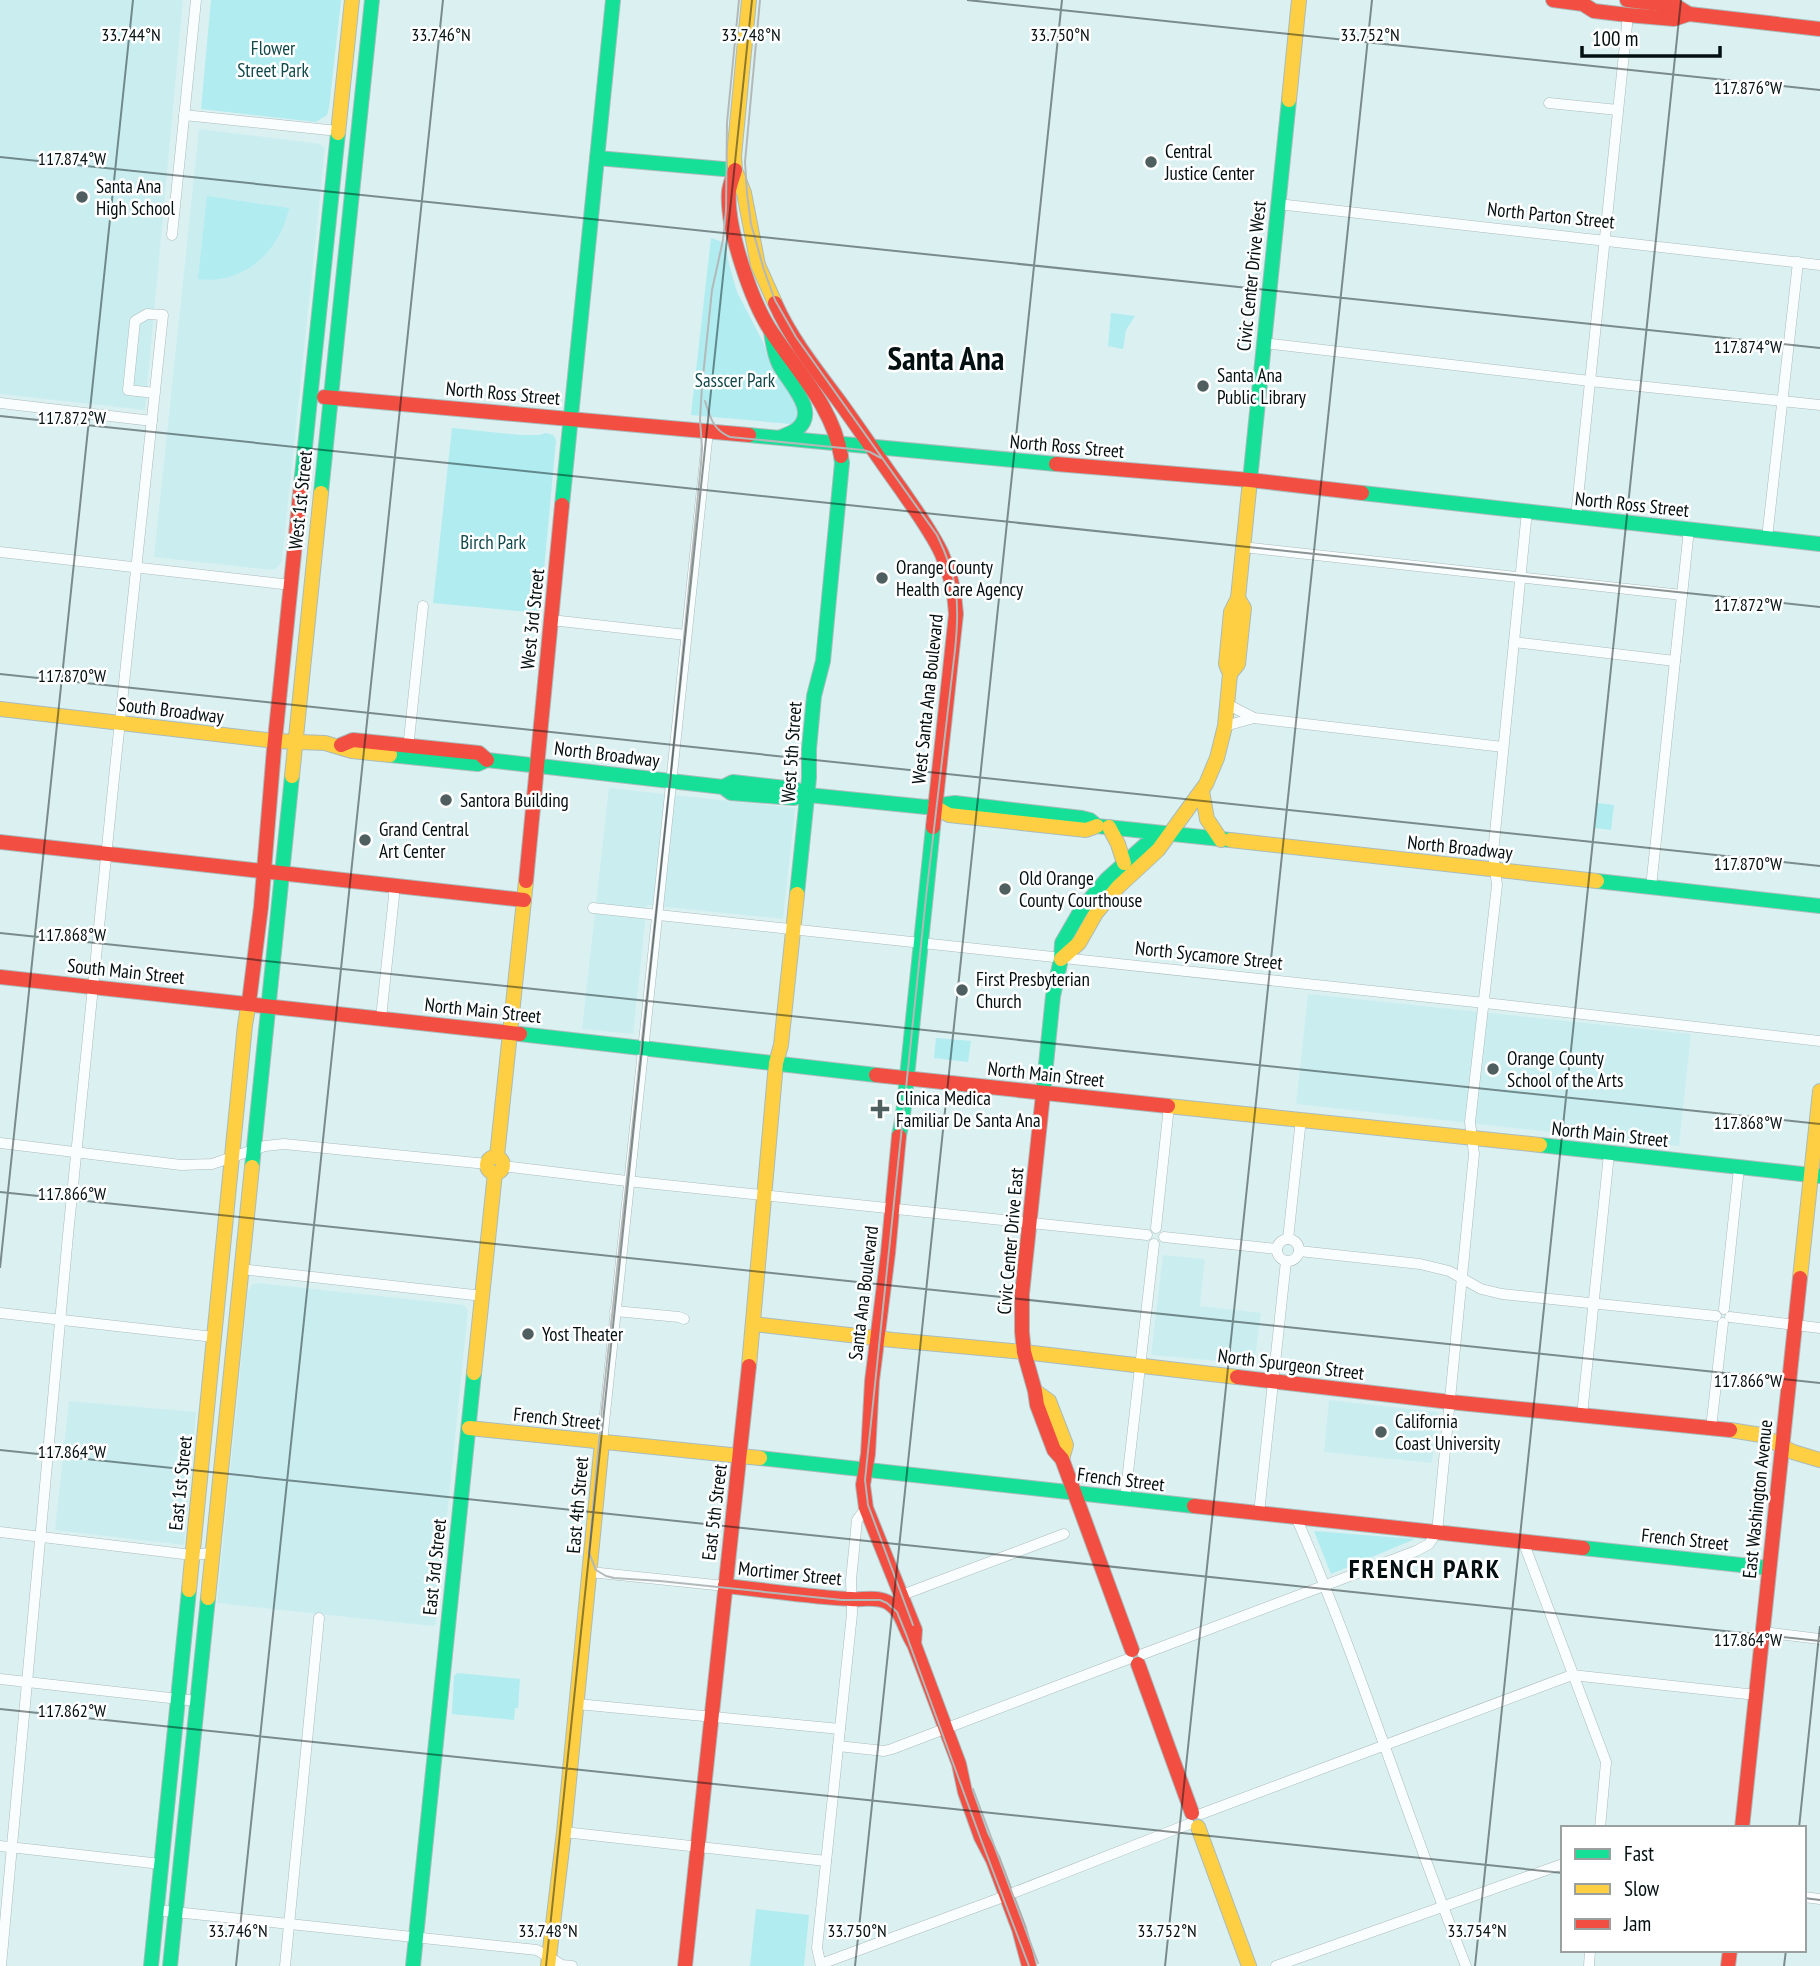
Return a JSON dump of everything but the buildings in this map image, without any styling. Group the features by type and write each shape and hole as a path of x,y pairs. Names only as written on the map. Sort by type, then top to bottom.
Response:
{"main road":[{"name":"West 1st Street","path":"248,1003 352,0"},
{"name":"West 1st Street","path":"268,1005 372,0"},
{"name":"West 3rd Street","path":"510,1033 613,0"},
{"name":"West Santa Ana Boulevard","path":"749,0 735,141 735,170 729,190 736,239 749,283 771,331 822,406 840,443"},
{"name":"Civic Center Drive West","path":"1061,959 1079,943 1096,913 1118,887 1158,850 1202,792 1217,758 1225,726 1230,674 1226,664 1227,646 1231,612 1241,603 1243,547 1299,0"},
{"path":"1553,0 1587,2 1594,11 1628,4 1674,19 1689,14 1820,29"},
{"path":"597,158 735,170"},
{"name":"West Santa Ana Boulevard","path":"735,170 744,192 758,265 773,301 797,344 937,542 947,563 955,596 954,640 901,1122"},
{"path":"771,331 780,366 803,400 806,411 803,422 794,432 779,438"},
{"name":"North Ross Street","path":"311,396 1250,480 1820,544"},
{"name":"West 5th Street","path":"776,1063 808,795 814,696 823,661 842,463 840,443"},
{"name":"South Broadway","path":"0,709 275,741 295,741"},
{"name":"North Broadway","path":"295,741 341,745 352,751 407,752 478,764 487,760 537,765 723,788 731,793 770,797 793,798 808,795 935,807 951,803 1082,818 1103,827 1820,906"},
{"path":"1202,792 1207,819 1221,840"},
{"path":"1103,827 1118,844 1124,863"},
{"name":"Civic Center Drive West","path":"1043,1094 1053,996 1062,943 1082,910 1107,879 1145,845 1168,834"},
{"path":"0,842 524,900"},
{"name":"South Main Street","path":"0,977 268,1005"},
{"name":"East 1st Street","path":"151,1966 248,1003"},
{"name":"East 1st Street","path":"170,1966 268,1005"},
{"name":"North Main Street","path":"268,1005 906,1079 1301,1119 1815,1176"},
{"name":"East 3rd Street","path":"413,1966 510,1033"},
{"name":"East 5th Street","path":"685,1966 740,1456 776,1063"},
{"name":"East Washington Avenue","path":"1742,1826 1795,1326 1815,1176 1820,1091"},
{"name":"Civic Center Drive East","path":"1043,1094 1022,1294 1024,1352 1037,1405 1054,1450 1062,1459 1075,1493 1249,1966"},
{"name":"Santa Ana Boulevard","path":"901,1122 863,1485 866,1508 915,1630 914,1644"},
{"name":"North Spurgeon Street","path":"753,1324 1024,1352 1450,1402 1711,1428 1761,1435 1820,1460"},
{"name":"French Street","path":"469,1428 1769,1567"},
{"name":"East 4th Street","path":"549,1961 602,1442"},
{"name":"Mortimer Street","path":"725,1586 887,1601 898,1610 914,1644"},
{"path":"914,1644 959,1764 971,1784 988,1831 993,1860 1019,1929 1029,1966"},
{"path":"1019,1929 1040,1966"}],"street":[{"path":"172,235 196,0"},
{"path":"1576,517 1628,4"},
{"path":"1549,103 1618,110"},
{"path":"184,115 338,131"},
{"name":"North Parton Street","path":"1278,204 1820,265"},
{"path":"1767,538 1798,262"},
{"path":"1,1966 6,1847 42,1536 92,987 136,568 155,393 163,315 147,314 135,321 128,390 155,393"},
{"path":"1264,343 1820,405"},
{"path":"0,402 152,421"},
{"name":"East 4th Street","path":"602,1442 708,432"},
{"path":"838,1746 884,1751 1416,1551 1429,1544 1437,1532 1474,1154 1470,1122 1497,885 1493,853 1527,511"},
{"path":"1651,887 1689,529"},
{"path":"1243,547 1682,595"},
{"path":"0,552 291,585"},
{"path":"407,752 422,606"},
{"path":"551,620 686,635"},
{"path":"1514,642 1675,661"},
{"path":"1227,704 1254,718 1503,747"},
{"path":"1225,726 1254,718"},
{"path":"381,1018 393,886"},
{"name":"North Sycamore Street","path":"593,908 1820,1041"},
{"path":"1156,1228 1169,1106"},
{"path":"1288,1239 1301,1119"},
{"path":"0,1143 181,1165 212,1164 265,1146 284,1144 1147,1235"},
{"path":"1582,1415 1609,1154"},
{"path":"1711,1428 1739,1168"},
{"path":"1150,1229 1161,1229 1164,1237 1162,1242 1154,1244 1147,1235 1150,1229"},
{"path":"1164,1237 1277,1249"},
{"path":"1288,1239 1295,1241 1299,1251 1296,1258 1286,1261 1280,1258 1277,1249 1282,1240 1288,1239"},
{"path":"1125,1499 1154,1244"},
{"path":"1299,1251 1420,1264 1449,1271 1481,1289 1502,1294 1820,1328"},
{"path":"1259,1513 1286,1261"},
{"path":"241,1269 483,1296"},
{"path":"615,1311 684,1319"},
{"path":"0,1313 214,1337"},
{"path":"866,1508 857,1520 852,1614 817,1948 821,1965 1006,1895 1384,1745 1572,1675 1756,1695"},
{"path":"1296,1517 1325,1585 1466,1966"},
{"path":"0,1532 192,1555 212,1553"},
{"path":"902,1595 1064,1534"},
{"path":"1523,1541 1606,1762 1600,1826"},
{"name":"Mortimer Street","path":"590,1572 725,1586"},
{"path":"285,1966 319,1618"},
{"path":"1763,1632 1820,1639"},
{"path":"0,1679 197,1701"},
{"path":"577,1704 840,1729"},
{"path":"564,1832 826,1861"},
{"path":"6,1847 161,1864"},
{"path":"1276,1966 1561,1865"},
{"path":"156,1910 537,1950 549,1961 572,1966"}],"shaded area":[{"name":"Santa Ana High School","path":"0,0 183,0 145,410 0,394"},
{"path":"199,129 320,144 325,148 282,561 273,570 154,557"},
{"path":"609,788 795,808 783,919 647,905 633,1034 582,1029"},
{"name":"Orange County School of the Arts","path":"1308,994 1691,1034 1679,1146 1296,1104"},
{"path":"1163,1255 1205,1259 1200,1306 1261,1313 1254,1364 1151,1355"},
{"path":"258,1283 466,1307 468,1311 436,1624 433,1626 217,1603 248,1291 252,1285"},
{"name":"California Coast University","path":"1329,1400 1438,1412 1432,1463 1324,1452"},
{"path":"69,1401 196,1412 184,1545 55,1530"}],"green space":[{"name":"Flower Street Park","path":"211,0 341,0 327,115 316,122 201,109"},
{"path":"207,196 289,208 284,224 268,251 245,271 215,279 198,279"},
{"name":"Sasscer Park","path":"711,238 725,243 737,292 763,342 769,360 801,408 799,418 791,424 691,415"},
{"path":"1111,313 1135,316 1126,330 1123,349 1108,346"},
{"name":"Birch Park","path":"452,428 521,435 546,433 553,435 556,440 540,613 433,603"},
{"path":"1597,803 1614,805 1611,830 1595,828"},
{"path":"936,1038 971,1041 968,1062 934,1058"},
{"name":"FRENCH PARK","path":"1314,1531 1415,1539 1331,1574"},
{"path":"457,1673 520,1679 518,1708 515,1708 514,1720 452,1714 454,1676"},
{"path":"756,1909 809,1915 804,1966 750,1966"}],"tram line":[{"path":"739,0 727,123 726,210 723,240 712,290 702,386 701,464 589,1553 596,1570 614,1578 842,1600 880,1600 897,1612 1029,1966"},
{"path":"760,0 745,162 751,224 764,270 775,300 796,337 937,535 956,591 955,650 926,897 865,1480 868,1505 913,1625"},
{"path":"705,401 716,427 730,437 863,450 881,458"},
{"path":"973,1789 1038,1963"}],"traffic: fast":[{"path":"321,493 372,0"},
{"path":"562,505 613,0"},
{"path":"1249,490 1289,100"},
{"path":"301,485 338,133"},
{"path":"597,158 735,170"},
{"path":"771,332 777,360 800,397 805,415 803,423 796,430 781,437"},
{"path":"749,435 1056,464"},
{"path":"797,894 814,696 823,661 841,456"},
{"path":"1362,493 1820,544"},
{"path":"390,755 478,764 487,760 723,787 731,793 794,798 808,795"},
{"path":"252,1167 292,776"},
{"path":"723,787 733,782 795,789 808,795 926,807 955,803 1082,818 1097,826 1230,840"},
{"path":"899,1136 933,827"},
{"path":"1043,1094 1053,996 1062,943 1081,910 1107,879 1145,845 1167,835"},
{"path":"1597,881 1820,906"},
{"path":"520,1034 876,1075"},
{"path":"1540,1145 1820,1176"},
{"path":"413,1966 474,1373"},
{"path":"760,1458 1194,1506"},
{"path":"1583,1548 1769,1568"},
{"path":"151,1966 189,1590"},
{"path":"170,1966 208,1598"}],"traffic: slow":[{"path":"338,133 352,0"},
{"path":"749,0 734,156 735,170 744,193 758,265 775,303"},
{"path":"1289,100 1299,0"},
{"path":"1061,959 1079,943 1096,913 1118,887 1158,850 1206,784 1217,758 1225,726 1230,674 1226,664 1231,612 1238,598 1249,490"},
{"path":"292,776 321,493"},
{"path":"1230,674 1238,664 1244,608 1238,598"},
{"path":"0,709 275,741 325,743 352,751 390,755"},
{"path":"1202,791 1207,819 1221,840"},
{"path":"935,807 949,815 1086,830 1097,826"},
{"path":"1109,827 1124,863"},
{"path":"1230,840 1597,881"},
{"path":"497,1156 526,881"},
{"path":"749,1366 776,1063 781,1045 797,894"},
{"path":"189,1590 249,1002"},
{"path":"1800,1278 1820,1091"},
{"path":"1168,1106 1540,1145"},
{"path":"492,1157 498,1157 503,1165 501,1171 492,1173 487,1168 487,1162 492,1157"},
{"path":"208,1598 252,1167"},
{"path":"474,1373 495,1173"},
{"path":"753,1324 1237,1377"},
{"path":"1035,1391 1049,1401 1066,1445 1062,1459"},
{"path":"469,1428 760,1458"},
{"path":"1730,1430 1761,1435 1793,1452 1820,1460"},
{"path":"548,1966 564,1832 602,1442"},
{"path":"1198,1827 1249,1966"}],"traffic: jam":[{"path":"1553,0 1583,4 1594,11 1628,15 1674,19 1689,14"},
{"path":"1627,0 1676,6 1689,14 1820,29"},
{"path":"735,170 729,191 729,207 736,245 749,285 765,321 823,407 831,422 841,456"},
{"path":"775,303 804,354 931,533 950,577 956,614 933,827"},
{"path":"324,397 749,435"},
{"path":"1056,464 1250,480 1362,493"},
{"path":"249,1002 261,907 301,485"},
{"path":"526,881 562,505"},
{"path":"341,745 353,740 479,753 487,760"},
{"path":"0,842 524,900"},
{"path":"0,977 520,1034"},
{"path":"876,1075 1168,1106"},
{"path":"1043,1094 1022,1294 1024,1352 1037,1405 1054,1450 1062,1459 1132,1650"},
{"path":"899,1136 863,1485 866,1508 915,1630 914,1644"},
{"path":"1742,1826 1800,1278"},
{"path":"685,1966 749,1366"},
{"path":"1237,1377 1730,1430"},
{"path":"1194,1506 1583,1548"},
{"path":"725,1586 820,1597 880,1600 889,1603 898,1611 914,1644 959,1764 965,1792 1019,1929 1029,1966"},
{"path":"1138,1664 1192,1813"},
{"path":"1728,1966 1730,1952"}],"place":[{"name":"Central Justice Center","path":"1151,162"},
{"name":"Santa Ana High School","path":"82,197"},
{"name":"Santa Ana Public Library","path":"1203,386"},
{"name":"Orange County Health Care Agency","path":"882,578"},
{"name":"Santora Building","path":"446,800"},
{"name":"Grand Central Art Center","path":"365,840"},
{"name":"Old Orange County Courthouse","path":"1005,889"},
{"name":"First Presbyterian Church","path":"962,990"},
{"name":"Orange County School of the Arts","path":"1493,1069"},
{"name":"Clinica Medica Familiar De Santa Ana","path":"880,1109"},
{"name":"Yost Theater","path":"528,1334"},
{"name":"California Coast University","path":"1381,1432"}],"district":[{"name":"Santa Ana","path":"946,357"},
{"name":"FRENCH PARK","path":"1425,1568"}]}
